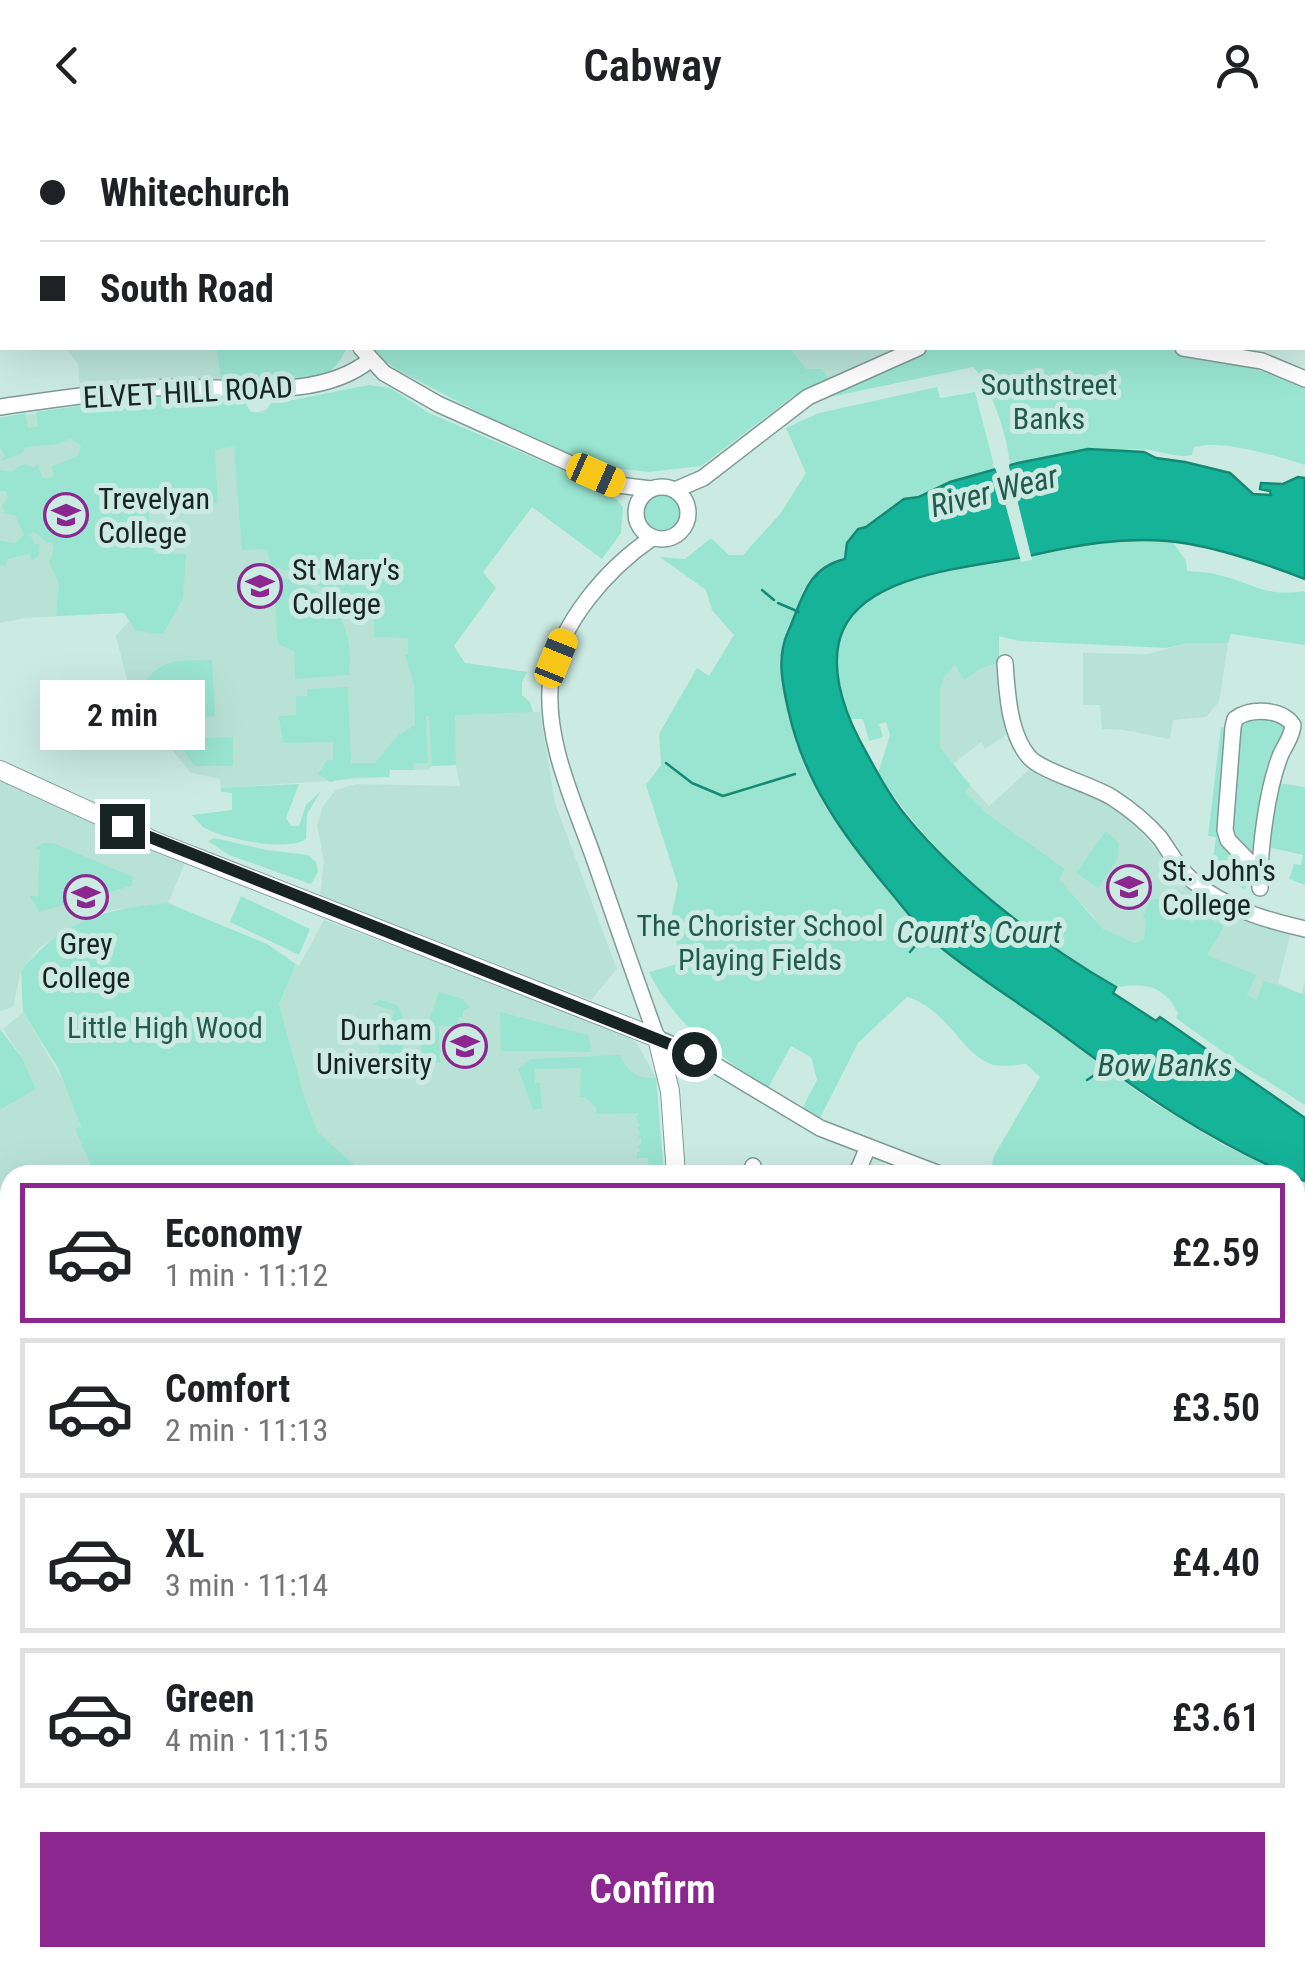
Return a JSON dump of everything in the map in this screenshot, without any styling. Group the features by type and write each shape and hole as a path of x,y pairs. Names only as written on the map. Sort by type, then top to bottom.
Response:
{"main road":[{"path":"0,770 157,842 657,1038 670,1091 675,1165"}],"street":[{"path":"675,490 704,478 808,397 914,350"},
{"path":"1209,350 1261,354 1305,379"},
{"path":"365,354 384,373 438,404 618,485 675,490 688,509"},
{"name":"ELVET HILL ROAD","path":"0,408 154,388 304,386 348,376 365,354"},
{"path":"638,524 652,538 665,540 676,536 688,522 688,509 704,478"},
{"path":"618,485 637,505 638,524 627,555"},
{"path":"637,505 651,489"},
{"path":"652,538 627,555 565,636 552,676 550,705 562,765 657,1038 705,1059 820,1128 916,1165"},
{"path":"1005,663 1019,742 1032,761 1111,797 1156,834 1190,879 1256,895 1305,930"},
{"path":"1252,710 1286,717 1293,725 1271,794 1256,895 1225,830 1235,718 1252,710"},
{"path":"860,1165 868,1147"}],"shaded area":[{"path":"67,350 216,350 221,380 80,390 78,364"},
{"path":"792,350 899,350 829,380 822,369 806,370"},
{"path":"165,397 244,398 245,406 254,413 269,409 273,400 465,663 527,672 522,696 530,702 533,712 540,712 555,803 617,969 591,1000 320,896 324,861 317,825 323,806 336,790 356,784 460,786 456,765 390,770 389,777 221,788 220,779 191,773 158,733 138,723 116,636 137,612 0,623 0,418"},
{"path":"1188,643 1228,643 1219,702 1206,717 1173,720 1170,739 1102,729 1100,705 1083,705 1083,653 1148,654"},
{"path":"922,650 955,665 964,679 999,663 998,693 1006,735 985,749 981,742 952,765 989,806 1032,767 1091,791 1127,816 1176,873 1291,932 1278,983 1301,994 1305,980 1305,1105 1274,1085 1256,1000 1247,995 1179,990 1143,972 1058,879 981,826 929,751"},
{"name":"Grey College","path":"0,781 185,863 168,903 106,911 40,947 21,971 13,1007 0,1011"},
{"name":"Durham University","path":"324,920 608,1026 637,1043 656,1078 663,1165 355,1165 318,1132 279,1010 296,964 299,966"},
{"path":"23,1012 67,1088 81,1128 76,1130 91,1165 0,1165 0,1110 36,1089 3,1029"}],"green space":[{"path":"216,350 346,350 327,373 305,380 221,380"},
{"path":"374,350 792,350 806,369 822,369 829,380 792,397 701,466 649,472 614,468 537,443 379,357"},
{"name":"Southstreet Banks","path":"926,350 1176,350 1305,386 1305,465 1249,450 1205,445 1194,447 1192,455 1185,456 1144,449 1120,450 1009,465 998,413 973,367 811,401"},
{"path":"369,385 390,388 429,413 581,478 610,492 623,507 621,533 602,559 532,507 483,572 496,588 454,646 465,663 527,672 522,695 533,712 455,715 456,765 432,766 429,716 428,763 414,763 413,770 390,770 389,777 353,777 330,782 318,774 327,760 333,760 333,742 283,743 279,716 296,715 296,696 307,696 307,689 348,687 351,763 375,763 397,736 415,725 414,684 405,655 408,638 374,637 374,612 347,616 333,597 315,583 272,567 266,549 242,550 234,447 215,449 218,503 148,507 154,554 186,554 183,598 163,634 136,631 124,613 56,616 59,583 49,562 54,549 52,542 47,543 34,532 27,535 34,544 40,544 39,555 32,561 29,554 0,565 0,541 15,543 24,535 15,515 5,514 2,506 8,498 6,491 0,491 0,470 13,472 25,464 34,468 37,464 43,478 51,478 51,467 79,455 81,445 70,439 26,447 21,454 1,461 5,456 0,447 0,418 25,413 28,428 38,426 36,412 192,396 244,398 250,412 264,413 273,400 293,400"},
{"name":"The Chorister School Playing Fields","path":"937,387 940,398 975,392 995,469 904,499 858,529 847,543 845,560 836,561 803,590 785,637 781,681 796,743 826,809 938,945 1151,1101 1225,1146 1268,1165 991,1165 1040,1077 1026,1064 998,1066 983,1060 934,1012 907,997 858,1043 820,1118 802,1109 817,1080 811,1057 791,1046 768,1088 685,1024 659,991 649,972 681,963 671,918 678,885 646,785 661,765 659,734 697,668 709,676 734,635 712,610 706,590 660,557 685,559 711,538 729,555 743,555 780,514 806,473 786,428 819,413"},
{"path":"662,494 675,499 680,512 675,525 662,530 649,525 644,512 649,499"},
{"path":"1134,539 1172,541 1186,561 1187,571 1215,574 1269,591 1305,591 1305,645 1231,634 1228,643 1188,643 1167,648 1019,641 999,636 999,663 981,668 964,680 955,665 944,677 940,689 940,747 970,785 966,793 986,813 1065,869 1059,879 1103,929 1134,943 1144,940 1143,917 1150,900 1158,899 1171,913 1176,908 1193,923 1195,917 1206,916 1224,926 1207,955 1256,975 1247,995 1257,1000 1264,981 1305,995 1305,1105 1176,1018 1178,1013 1160,991 1136,985 1116,987 1048,944 984,894 927,837 878,773 890,735 886,722 879,724 883,737 869,741 863,719 849,719 839,674 840,640 857,610 876,596 926,575 1073,545"},
{"path":"273,577 309,586 334,608 348,639 349,675 295,679 294,651 278,644"},
{"path":"212,660 215,716 175,718 144,705 141,691 157,670 178,661"},
{"path":"1247,715 1287,727 1266,767 1259,835 1250,857 1229,830 1239,723"},
{"path":"1221,727 1228,729 1220,839 1250,876 1245,889 1223,878 1225,872 1220,868 1212,868 1216,837 1208,836"},
{"path":"233,737 233,766 194,766 179,743 180,739"},
{"path":"1277,783 1305,787 1305,885 1289,879 1294,864 1301,865 1303,855 1268,847"},
{"path":"299,784 286,818 291,826 299,826 306,805 321,791 307,814 306,839 297,843 271,844 225,836 203,827 192,815 232,810 232,793 221,792 221,788"},
{"path":"1106,831 1119,843 1118,858 1098,888 1076,873"},
{"path":"214,838 308,855 316,862 318,872 311,884 229,855 208,841"},
{"path":"53,843 133,877 131,886 39,912 30,896 38,896 40,850 36,848"},
{"path":"241,896 310,929 299,955 230,922"},
{"name":"Little High Wood","path":"168,903 267,944 296,964 279,1004 303,1093 318,1132 355,1165 91,1165 75,1129 81,1127 58,1068 23,1012 21,971 69,928 124,909"},
{"path":"439,992 463,999 470,1007 463,1011 463,1017 458,1017 458,1026 439,1026 440,1063 425,1063 417,1035 427,1026"},
{"path":"380,1000 397,1005 405,1032 402,1051 389,1062 379,1064 379,1046 395,1011 372,1004"},
{"path":"500,1012 588,1035 592,1052 501,1051"},
{"path":"0,1029 22,1058 36,1089 0,1110"},
{"path":"620,1055 634,1073 656,1078 663,1165 649,1165 648,1158 637,1158 641,1151 637,1147 641,1143 641,1138 637,1138 639,1113 596,1114 596,1107 580,1097 581,1068 535,1069 542,1109 533,1109 518,1069 531,1059"}],"water":[{"path":"1088,449 1144,452 1230,473 1253,494 1271,495 1270,491 1260,489 1261,483 1283,484 1305,478 1305,579 1218,550 1150,540 1083,545 956,568 901,584 856,610 843,630 837,671 843,700 859,739 899,807 927,840 977,888 1032,932 1116,987 1113,993 1156,1021 1160,1017 1305,1118 1305,1165 1268,1165 1176,1114 938,945 871,869 841,828 805,762 789,713 781,662 784,642 807,587 822,570 845,559 847,543 858,529 904,499 1018,463"}],"pier":[{"path":"1010,460 1032,560 1021,562 992,464"}],"waterway":[{"path":"762,590 774,600"},
{"path":"778,603 799,612"},
{"path":"666,763 692,783 723,796 795,774"},
{"name":"Count's Court","path":"910,952 925,934"},
{"name":"Bow Banks","path":"1087,1080 1096,1074 1101,1063"}],"place":[{"name":"Trevelyan College","path":"66,515"},
{"name":"St Mary's College","path":"260,586"},
{"name":"St. John's College","path":"1129,887"},
{"name":"Grey College","path":"86,897"},
{"name":"Durham University","path":"465,1046"}],"route":[{"path":"122,826 694,1054"}],"water label":[{"name":"River Wear","path":"994,491"}]}
